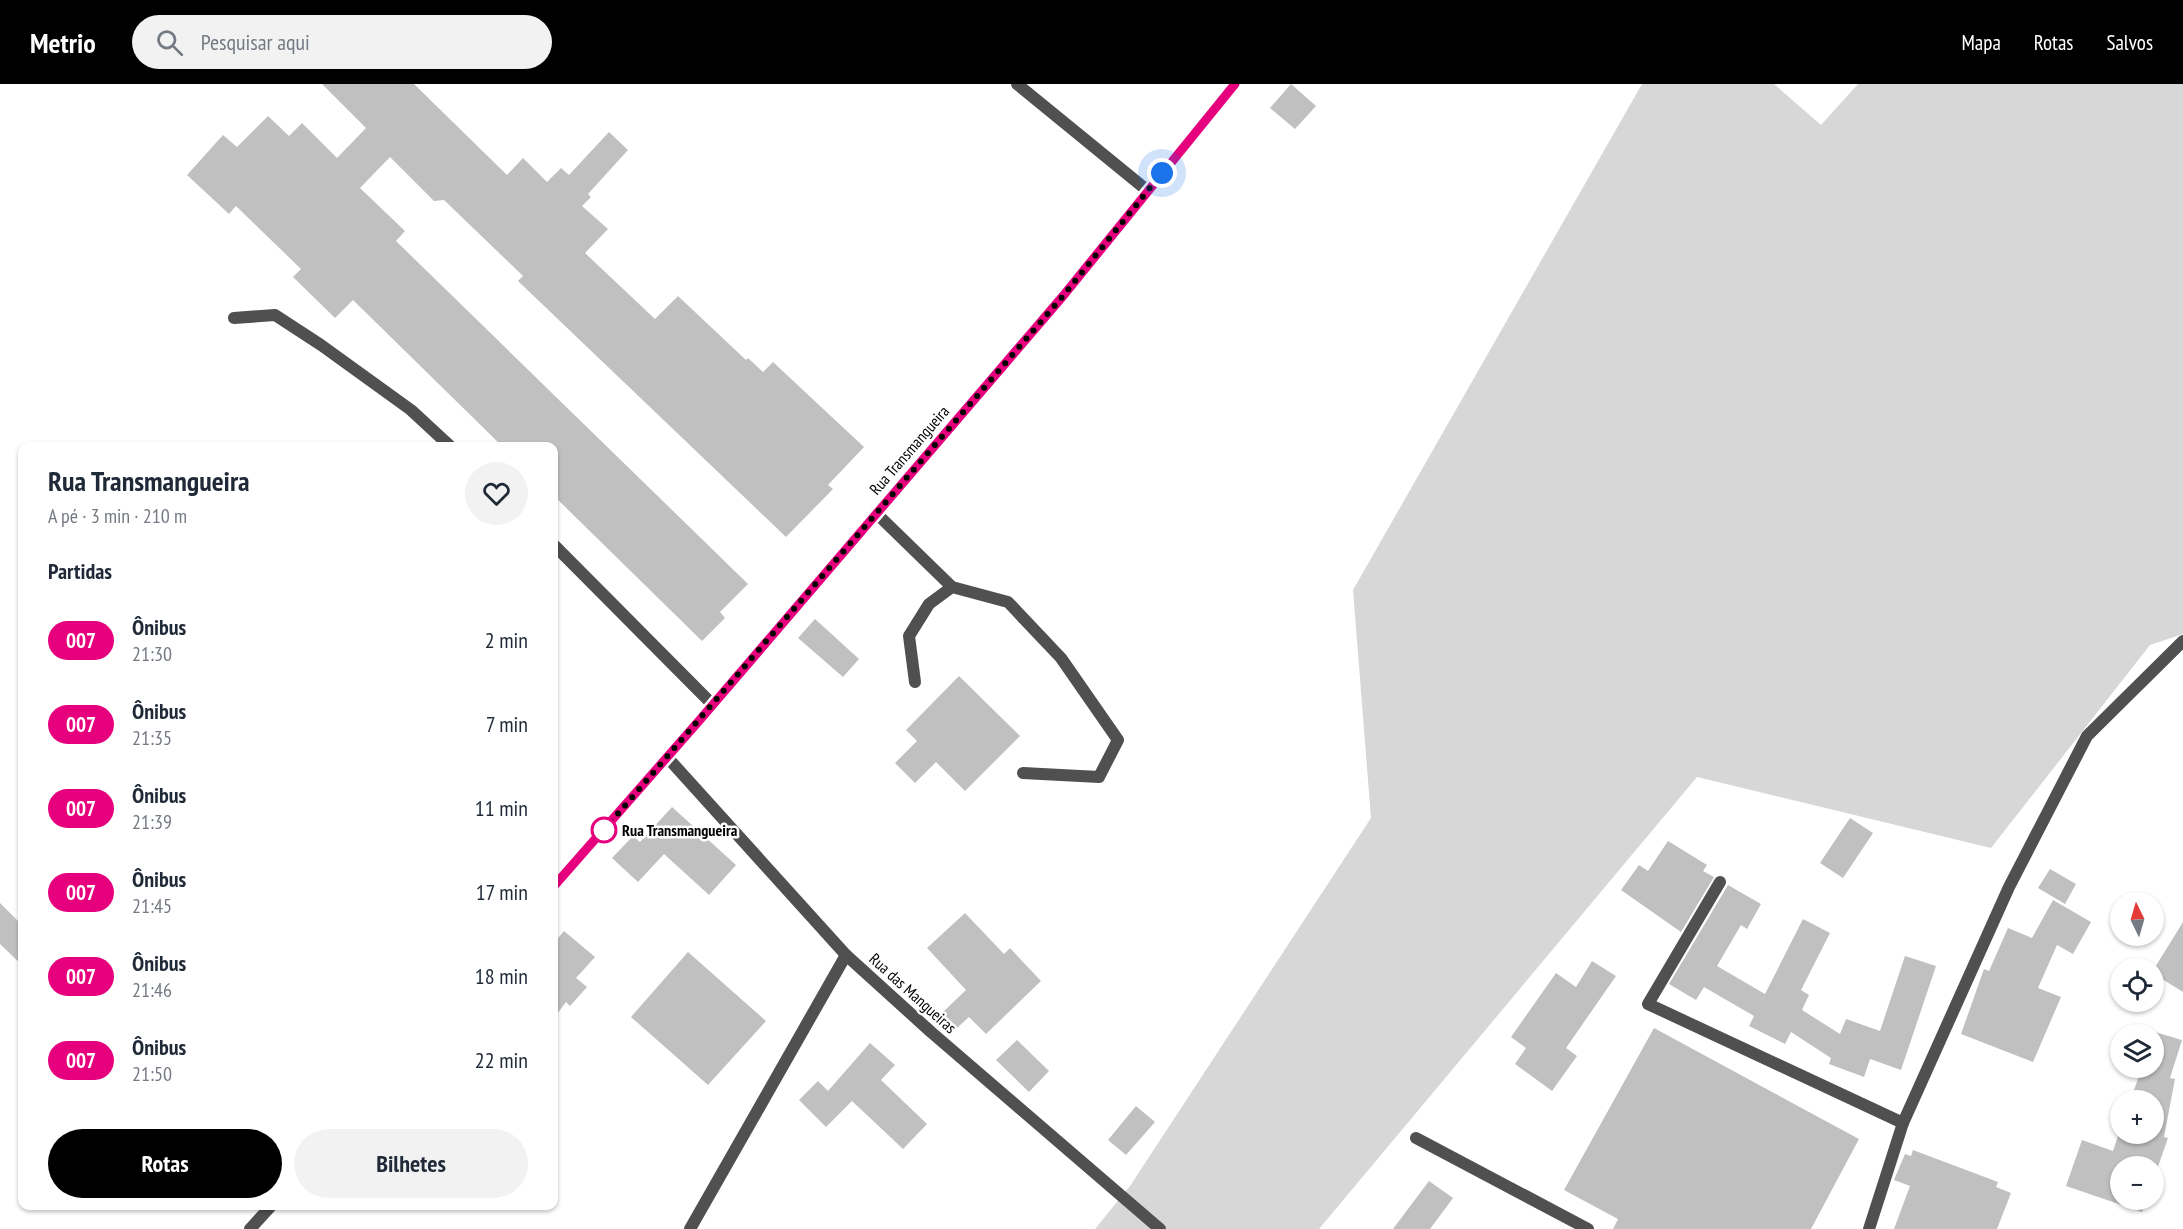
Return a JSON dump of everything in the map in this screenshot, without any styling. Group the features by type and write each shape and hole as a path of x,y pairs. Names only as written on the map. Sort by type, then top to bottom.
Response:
{"street":[{"path":"1017,84 1148,191"},
{"name":"Rua Transmangueira","path":"558,881 1055,305 1235,84"},
{"path":"234,318 275,315 411,410 446,442"},
{"path":"876,513 952,587 1008,602 1061,658 1118,740 1099,777 1023,773"},
{"path":"558,549 712,705"},
{"path":"915,682 909,636 928,604 952,587"},
{"path":"1869,1229 1903,1123 2009,887 2087,736 2183,641"},
{"name":"Rua das Mangueiras","path":"667,757 846,955 931,1032 1160,1229"},
{"path":"1720,882 1648,1004 1903,1123"},
{"path":"690,1229 846,955"},
{"path":"1416,1138 1588,1229"},
{"path":"250,1229 267,1210"}],"shaded area":[{"path":"1642,84 1774,84 1821,125 1858,84 2183,84 2183,634 2150,645 1991,848 1697,777 1319,1229 1095,1229 1130,1186 1371,818 1353,590"}],"building":[{"path":"322,84 414,84 507,175 523,158 547,182 561,168 569,175 609,132 628,150 588,194 591,197 582,206 608,229 585,253 655,319 678,296 746,360 748,358 763,372 773,362 864,447 828,485 833,489 786,537 518,281 523,276 444,200 434,201 390,157 360,188 405,231 396,241 748,584 720,612 725,618 702,641 558,500 558,442 498,442 353,300 335,318 293,277 301,269 236,206 229,214 187,175 223,135 237,147 268,116 289,136 302,123 337,158 366,128"},
{"path":"1291,84 1316,106 1295,129 1270,108"},
{"path":"815,619 859,659 843,677 798,638"},
{"path":"959,676 1020,736 965,791 936,762 915,783 895,763 917,741 906,730"},
{"path":"672,807 736,865 709,895 664,854 638,882 612,858 633,836 640,842"},
{"path":"1850,818 1873,833 1843,878 1820,863"},
{"path":"1668,841 1707,865 1703,871 1714,877 1681,932 1621,890 1639,865 1648,871"},
{"path":"2050,869 2076,884 2065,904 2038,888"},
{"path":"1728,885 1761,904 1747,929 1741,925 1717,966 1765,994 1803,919 1830,933 1801,990 1809,995 1802,1010 1840,1034 1846,1019 1880,1031 1905,956 1936,966 1901,1070 1870,1059 1864,1077 1829,1064 1831,1058 1791,1032 1785,1044 1749,1026 1754,1016 1704,987 1696,1000 1669,984"},
{"path":"2053,900 2091,922 2073,954 2057,945 2038,988 2061,997 2033,1062 1961,1034 1984,969 1989,971 2008,928 2032,938"},
{"path":"0,903 18,921 18,961 0,944"},
{"path":"965,913 1004,954 1010,948 1041,981 986,1034 969,1017 957,1028 942,1013 966,990 927,948"},
{"path":"2183,922 2183,992 2164,980 2164,958 2161,958"},
{"path":"564,931 595,957 576,978 587,987 570,1006 566,1002 558,1013 558,938"},
{"path":"688,952 766,1021 708,1085 631,1017"},
{"path":"1592,961 1616,976 1566,1048 1577,1056 1552,1091 1515,1064 1526,1048 1511,1037 1556,973 1576,987"},
{"path":"1654,1028 1859,1139 1811,1229 1613,1229 1618,1219 1564,1190"},
{"path":"2164,1035 2182,1040 2170,1078 2175,1079 2164,1137 2164,1090 2134,1090 2138,1078 2164,1078"},
{"path":"1017,1040 1049,1071 1029,1092 996,1060"},
{"path":"870,1043 895,1065 881,1080 927,1124 903,1149 852,1101 826,1127 799,1100 818,1081 828,1091"},
{"path":"1136,1106 1155,1122 1126,1155 1108,1140"},
{"path":"2164,1137 2168,1138 2162,1156 2110,1156 2110,1201 2066,1186 2082,1140 2113,1151 2115,1144 2164,1144"},
{"path":"1913,1150 1998,1182 1996,1187 2011,1193 1997,1229 1894,1229 1910,1186 1894,1180 1905,1154 1911,1156"},
{"path":"1429,1181 1453,1198 1430,1229 1393,1229"}],"bus line":[{"name":"007","path":"558,881 698,722 1063,296 1235,84"}],"place":[{"name":"Rua Transmangueira","path":"604,830"}],"route":[{"path":"604,830 1063,296 1162,173"}]}
